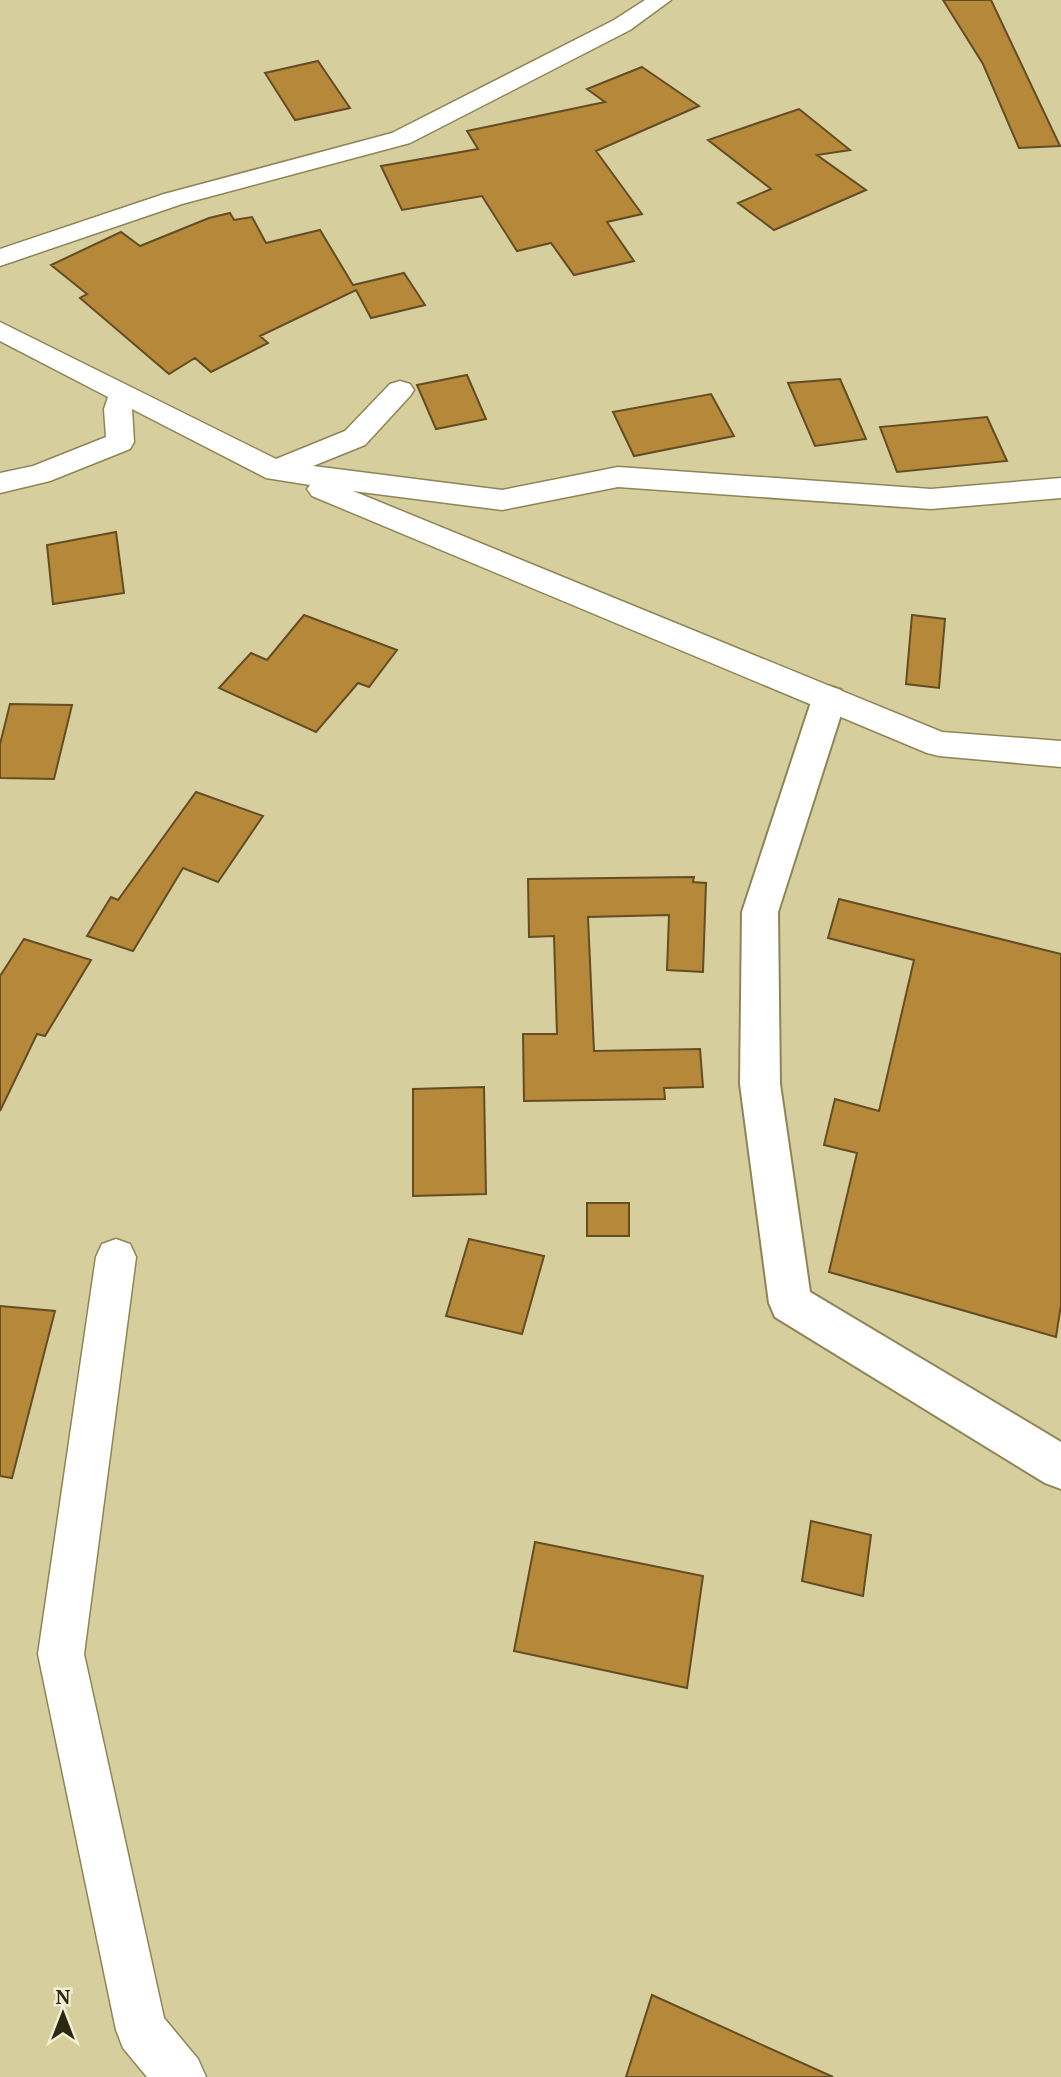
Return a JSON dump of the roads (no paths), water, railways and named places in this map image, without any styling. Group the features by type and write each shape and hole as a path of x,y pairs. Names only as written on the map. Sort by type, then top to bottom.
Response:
{"street":[{"path":"0,258 173,199 401,138 622,26 660,0"},
{"path":"0,330 276,471 939,744 1061,754"},
{"path":"276,471 355,438 400,390"},
{"path":"0,483 40,474 120,442 118,409 123,393"},
{"path":"276,471 502,500 618,477 932,499 1061,488"},
{"path":"829,699 760,912 760,1084 790,1303 1061,1467"},
{"path":"117,1256 61,1654 141,2030 180,2077"}]}
